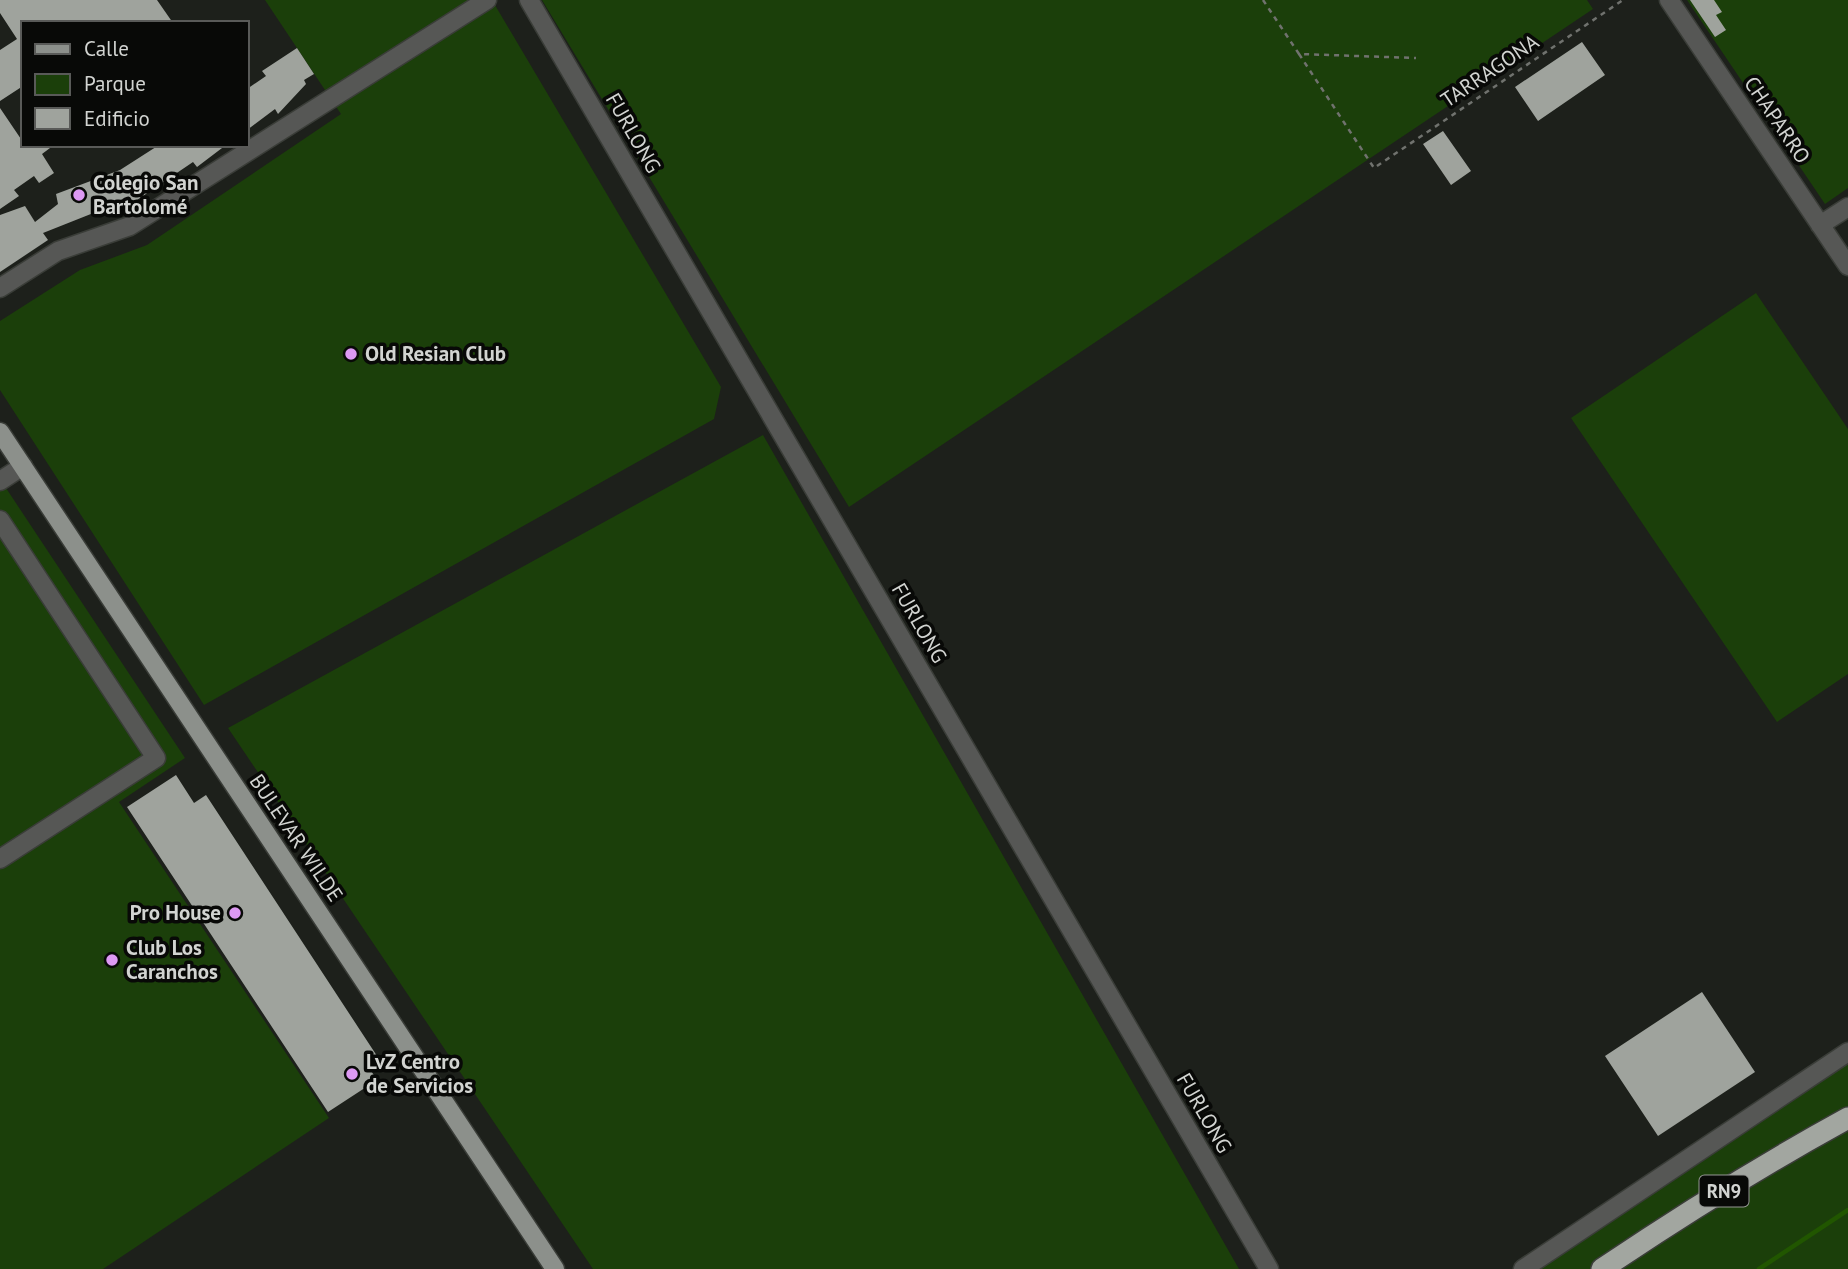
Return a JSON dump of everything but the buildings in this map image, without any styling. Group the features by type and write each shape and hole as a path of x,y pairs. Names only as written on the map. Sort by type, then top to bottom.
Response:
{"highway":[{"name":"RN9","path":"1602,1269 1715,1196 1848,1118"}],"main road":[{"name":"BULEVAR WILDE","path":"0,432 555,1269"}],"street":[{"path":"0,288 58,251 130,226 487,0"},
{"name":"FURLONG","path":"529,0 1269,1269"},
{"name":"CHAPARRO","path":"1669,0 1848,266"},
{"path":"1821,225 1848,207"},
{"path":"0,481 23,466"},
{"path":"0,520 156,758 0,859"},
{"path":"1523,1269 1848,1052"}],"path":[{"path":"1263,0 1299,54 1416,58"},
{"name":"TARRAGONA","path":"1299,54 1374,168 1623,0"}],"green space":[{"name":"Old Resian Club","path":"265,0 492,0 721,387 714,419 204,705 0,390 0,321 80,270 147,245 341,114"},
{"path":"542,0 1587,0 1593,9 849,507"},
{"path":"1687,0 1848,0 1848,188 1825,204"},
{"path":"1756,293 1848,429 1848,674 1777,722 1571,418"},
{"path":"763,435 1239,1269 593,1269 228,728"},
{"name":"Club Los Caranchos","path":"0,479 185,758 119,802 329,1118 103,1269 0,1269"},
{"path":"1848,1052 1848,1269 1523,1269"}],"waterway":[{"path":"1759,1269 1848,1210"}],"place":[{"name":"Colegio San Bartolomé","path":"79,195"},
{"name":"Old Resian Club","path":"351,354"},
{"name":"Pro House","path":"235,913"},
{"name":"Club Los Caranchos","path":"112,960"},
{"name":"LvZ Centro de Servicios","path":"352,1074"}]}
